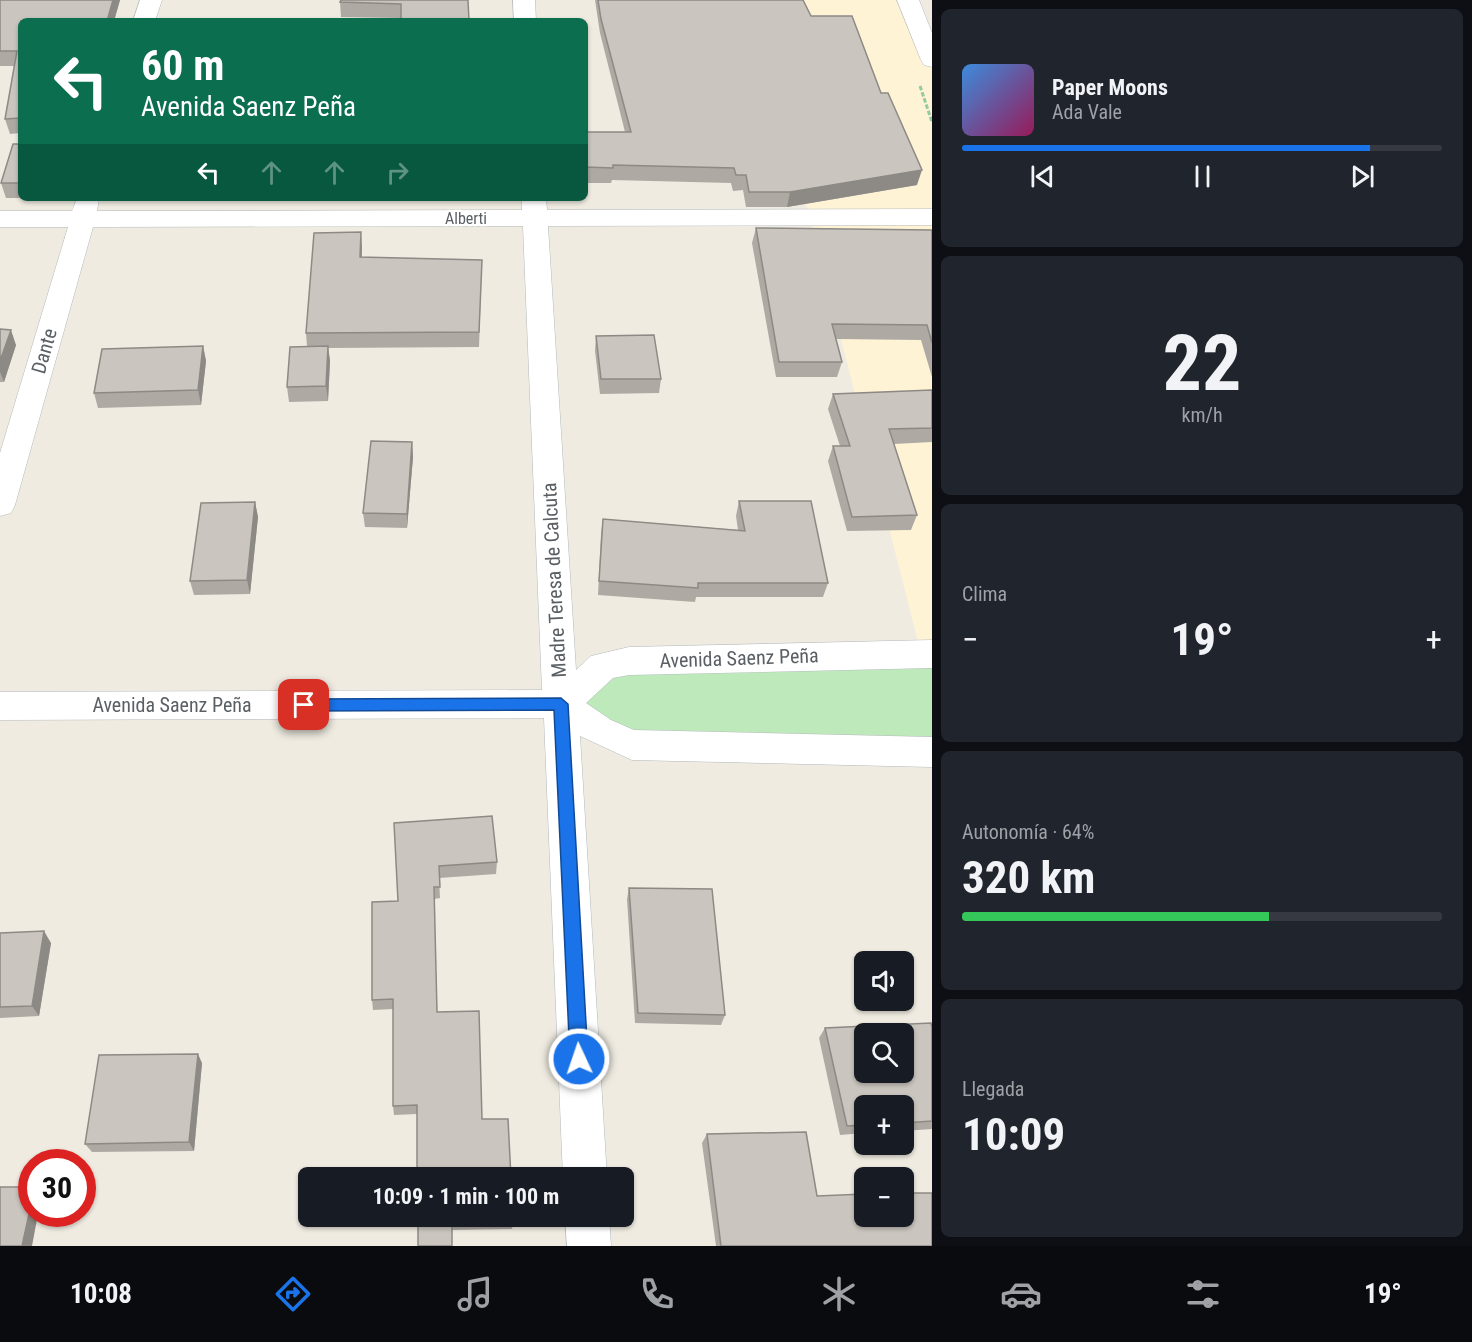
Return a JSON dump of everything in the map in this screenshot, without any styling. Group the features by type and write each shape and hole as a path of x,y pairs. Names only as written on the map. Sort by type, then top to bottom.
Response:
{"street":[{"path":"145,18 151,0"},
{"path":"524,0 525,18"},
{"path":"908,0 932,60"},
{"name":"Alberti","path":"0,219 85,209 535,208 932,217"},
{"name":"Madre Teresa de Calcuta","path":"535,208 584,1167"},
{"name":"Dante","path":"0,505 85,209"},
{"name":"Avenida Saenz Peña","path":"0,706 561,704 603,666 629,661 932,654"},
{"path":"561,704 599,731 632,745 932,752"},
{"path":"588,1227 589,1246"}],"shaded area":[{"path":"739,0 908,0 932,60 932,697 810,217"}],"green space":[{"path":"932,654 932,750 632,745 561,704 603,666"}],"building":[{"path":"0,0 113,0 108,18 18,18 18,118 5,119 17,51 0,51"},
{"path":"341,0 468,0 469,18 401,18 401,4 340,2"},
{"path":"598,0 803,0 811,16 852,16 881,93 888,93 922,170 790,192 749,192 746,175 736,175 734,168 613,165 613,168 588,167 588,132 631,132"},
{"path":"13,144 18,144 18,183 1,183"},
{"path":"756,228 932,230 932,343 927,325 832,324 842,362 779,362"},
{"path":"361,232 360,257 482,260 479,332 306,333 314,233"},
{"path":"0,329 11,330 0,361"},
{"path":"654,335 661,379 601,379 596,336"},
{"path":"203,346 198,390 94,393 102,349"},
{"path":"328,346 326,386 287,387 290,347"},
{"path":"932,390 932,428 889,429 917,515 852,517 833,446 850,446 833,394"},
{"path":"371,441 412,442 407,514 363,513"},
{"path":"739,501 811,501 828,583 698,583 698,588 599,581 603,519 745,531"},
{"path":"255,502 247,580 190,581 201,503"},
{"path":"492,816 497,862 439,866 440,887 434,887 437,1012 479,1011 482,1119 508,1119 510,1167 417,1167 417,1105 393,1106 393,999 372,1000 372,902 398,901 394,823"},
{"path":"629,888 712,889 725,1015 638,1013"},
{"path":"44,931 32,1006 0,1007 0,933"},
{"path":"931,1023 932,1121 914,1122 914,1095 854,1095 854,1126 847,1126 825,1028 854,1027 854,1083 914,1083 914,1024"},
{"path":"198,1054 189,1142 85,1144 99,1055"},
{"path":"806,1132 817,1196 854,1194 854,1227 914,1227 914,1193 932,1193 932,1246 721,1246 707,1134"},
{"path":"0,1187 18,1187 18,1227 26,1227 22,1246 0,1246"},
{"path":"418,1227 452,1227 452,1246 418,1246"}],"route":[{"path":"304,705 561,704 579,1059"}]}
